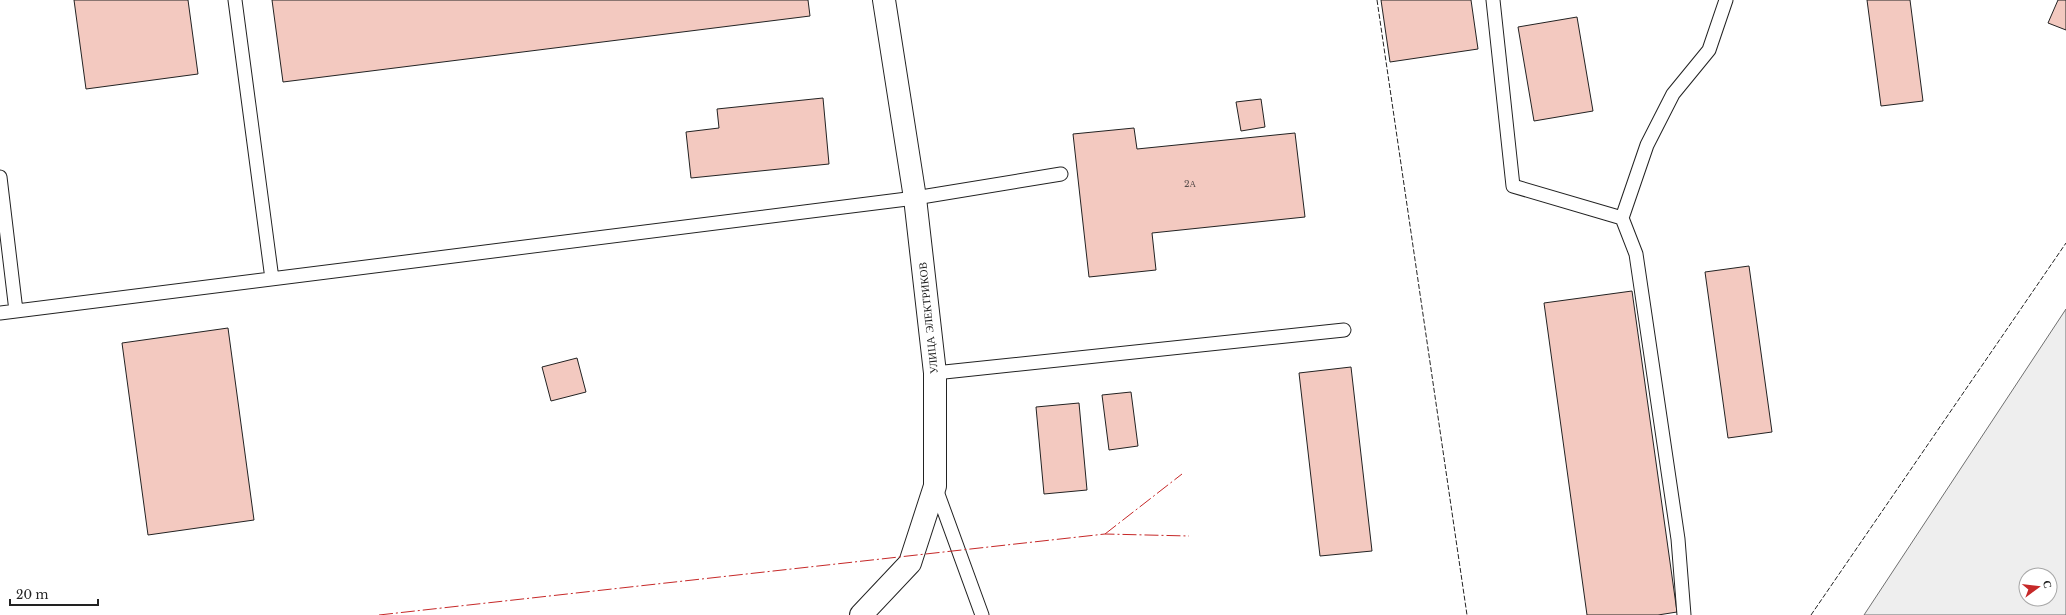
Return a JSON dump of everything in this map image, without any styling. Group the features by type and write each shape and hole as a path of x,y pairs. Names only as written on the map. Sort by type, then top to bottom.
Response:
{"street":[{"name":"УЛИЦА ЭЛЕКТРИКОВ","path":"861,615 910,563 936,486 935,373 915,198 884,0"}],"lane":[{"path":"235,0 272,279"},
{"path":"1493,0 1513,186 1622,218"},
{"path":"1684,615 1678,539 1636,254 1622,218 1647,145 1673,94 1710,50 1726,0"},
{"path":"0,313 915,198 1060,174"},
{"path":"0,177 16,311"},
{"path":"935,373 1344,330"},
{"path":"936,486 982,615"}],"shaded area":[{"path":"2066,309 2066,615 1864,615"}],"building":[{"path":"74,0 188,0 198,74 86,89"},
{"path":"272,0 808,0 810,16 283,82"},
{"path":"1381,0 1471,0 1478,49 1390,62"},
{"path":"1867,0 1910,0 1923,101 1881,106"},
{"path":"2058,0 2066,0 2066,30 2048,23"},
{"path":"1577,17 1593,111 1534,121 1518,27"},
{"path":"823,98 829,164 691,178 686,132 719,128 717,109"},
{"path":"1261,99 1265,127 1241,131 1236,102"},
{"path":"1134,128 1137,149 1295,133 1305,217 1152,233 1156,270 1089,277 1073,134"},
{"path":"1749,266 1772,432 1728,438 1705,272"},
{"path":"1632,291 1677,612 1658,615 1587,615 1544,303"},
{"path":"228,328 254,520 148,535 122,343"},
{"path":"577,358 586,392 551,401 542,367"},
{"path":"1351,367 1372,551 1320,556 1299,373"},
{"path":"1131,392 1138,446 1109,450 1102,395"},
{"path":"1079,403 1087,490 1044,494 1036,407"}],"fence":[{"path":"1377,0 1467,615"},
{"path":"1811,615 2066,243"}],"power":[{"path":"1105,534 1182,474"},
{"path":"379,615 1105,534 1189,536"}]}
